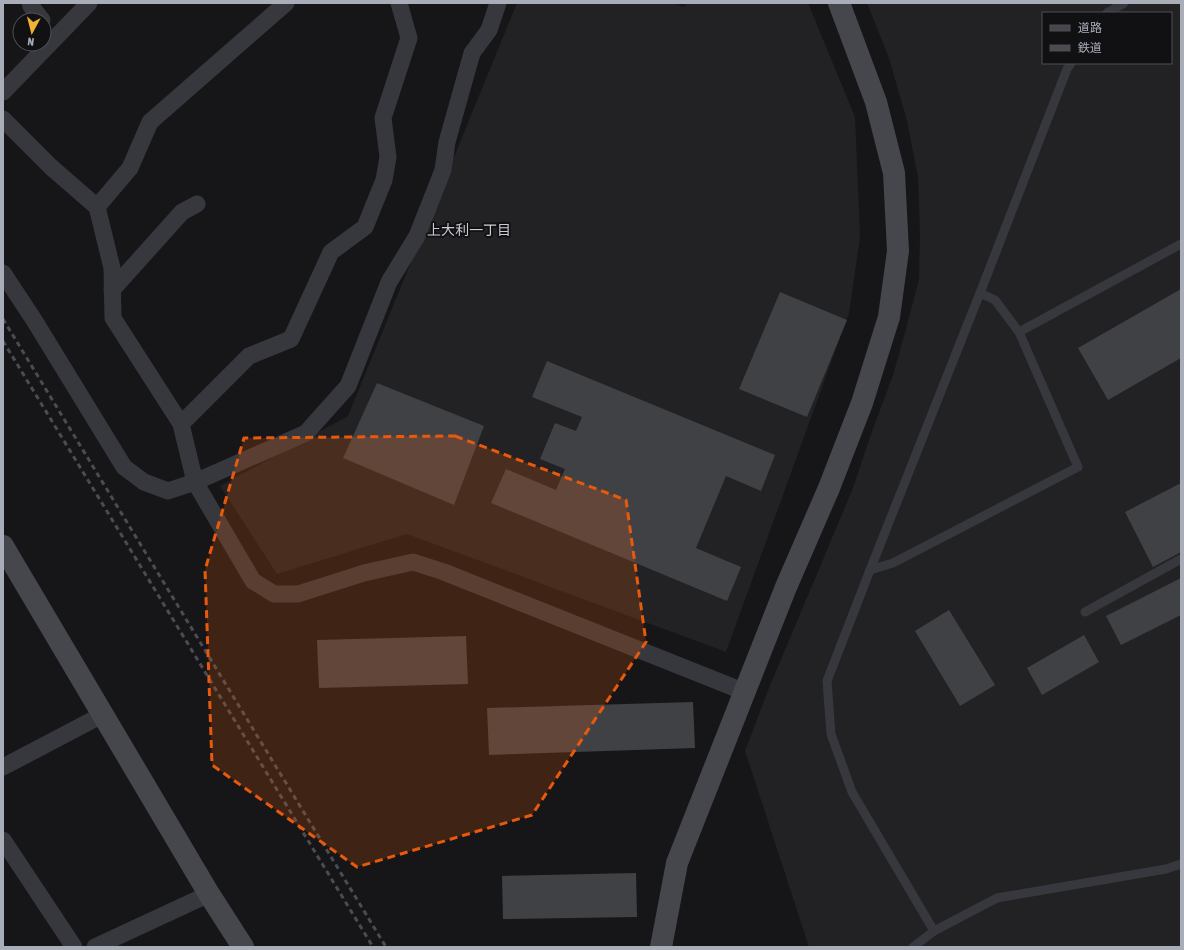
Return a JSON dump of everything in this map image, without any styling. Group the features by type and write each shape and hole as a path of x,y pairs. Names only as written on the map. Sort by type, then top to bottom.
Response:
{"street":[{"path":"30,3 36,12"},
{"path":"3,92 89,3"},
{"path":"97,207 130,168 150,122 286,3"},
{"path":"180,424 249,356 291,339 331,252 365,227 384,180 388,157 383,118 409,38 399,3"},
{"path":"3,273 34,320 124,467 144,482 168,491 195,482 306,433 348,386 389,282 417,236 443,170 447,142 472,53 489,30 498,3"},
{"path":"661,947 677,863 786,587 829,488 862,403 889,316 898,251 894,173 876,102 839,3"},
{"path":"52,34 55,38"},
{"path":"3,119 51,167 97,207 112,268 113,318 180,424 195,482 253,581 274,594 298,594 364,573 413,562 444,572 745,692"},
{"path":"112,290 182,212 197,204"},
{"path":"6,556 209,894 243,947"},
{"path":"3,767 102,715"},
{"path":"3,840 74,947"},
{"path":"95,947 209,894"}],"lane":[{"path":"1110,12 1124,3"},
{"path":"934,931 852,792 831,734 827,681 1067,69 1070,64"},
{"path":"1019,332 1181,244"},
{"path":"870,570 893,563 1078,467 1019,332 995,300 980,293"},
{"path":"1085,612 1181,559"},
{"path":"913,947 934,931 997,898 1166,869 1181,864"}],"highlighted area":[{"path":"455,436 626,500 646,642 532,815 357,867 212,765 205,570 244,438"}],"shaded area":[{"path":"517,3 673,3 684,7 686,3 808,3 855,117 860,237 849,313 726,652 407,534 277,574 220,486 348,416"},
{"path":"867,3 1181,3 1181,947 809,947 745,751 769,688 853,488 893,375 919,279 920,234 918,177 907,121 889,58"}],"building":[{"path":"1181,289 1181,358 1108,400 1078,348"},
{"path":"780,292 847,320 807,417 739,389"},
{"path":"547,361 775,455 761,491 726,476 696,548 741,567 727,601 491,503 506,469 556,490 565,469 540,459 555,423 576,431 582,417 532,397"},
{"path":"377,383 484,426 454,505 343,458"},
{"path":"1181,483 1181,552 1153,567 1125,512"},
{"path":"1181,578 1181,615 1121,645 1106,616"},
{"path":"949,610 995,685 960,706 915,631"},
{"path":"1084,635 1099,662 1042,695 1027,668"},
{"path":"466,636 468,684 319,688 317,640"},
{"path":"693,702 695,748 489,755 487,708"},
{"path":"636,873 637,917 503,919 502,876"}],"railway":[{"path":"3,319 386,947"},
{"path":"3,341 373,947"}],"district":[{"name":"上大利一丁目","path":"469,230"}]}
